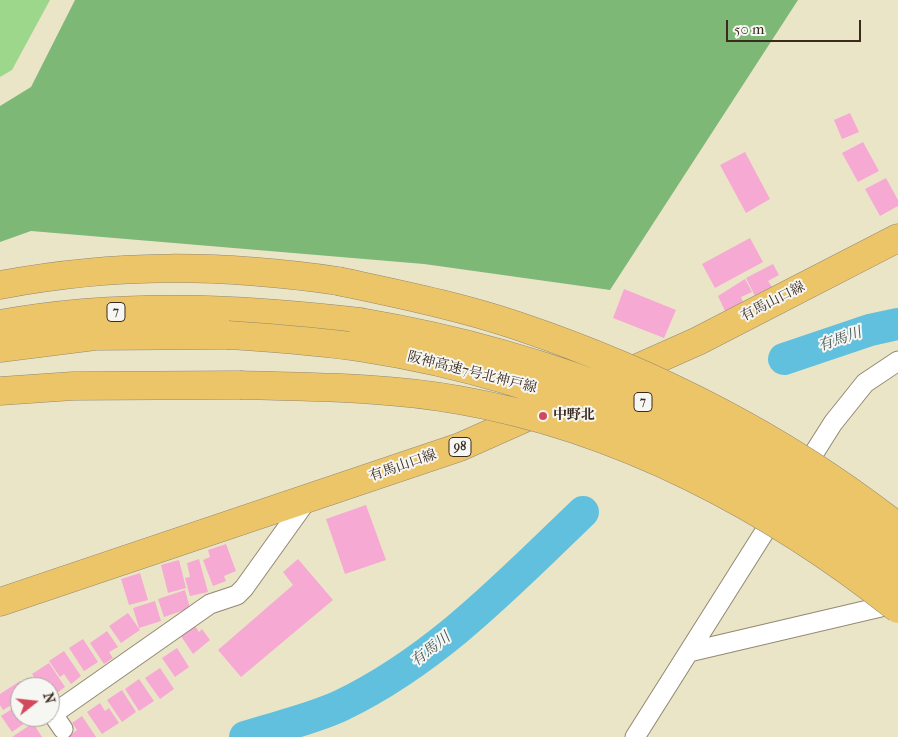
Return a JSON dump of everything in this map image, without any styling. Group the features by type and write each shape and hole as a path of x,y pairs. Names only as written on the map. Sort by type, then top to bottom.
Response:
{"main road":[{"name":"有馬山口線","path":"0,602 460,447 698,341 898,238"},
{"path":"0,285 93,270 184,266 280,272 338,281 459,308 518,326 640,374 698,400 800,458 898,527"},
{"name":"阪神高速7号北神戸線","path":"0,324 91,313 230,322 360,322 426,333 486,348 618,391 686,420 751,453 817,492 898,548"},
{"name":"阪神高速7号北神戸線","path":"0,348 230,322 485,374 548,393 680,445 742,477 823,526 898,579"},
{"path":"0,391 73,386 240,384 390,391 457,399 516,411 577,430 638,453 753,510 812,546 898,609"}],"street":[{"path":"635,737 834,423 865,384 898,361"},
{"path":"60,714 148,658 210,604 237,595 307,500"},
{"path":"689,652 898,603"}],"green space":[{"path":"0,0 50,0 12,70 0,77"},
{"path":"75,0 798,0 610,290 424,264 31,231 0,242 0,106 31,87"}],"building":[{"path":"850,113 859,132 842,139 834,120"},
{"path":"863,142 879,171 858,182 842,153"},
{"path":"745,152 770,199 746,213 720,165"},
{"path":"886,178 898,200 898,206 880,216 865,189"},
{"path":"750,238 763,262 715,288 702,264"},
{"path":"773,264 779,275 768,281 772,287 755,296 746,278"},
{"path":"745,279 752,292 741,297 743,302 725,311 718,296"},
{"path":"624,289 676,310 664,338 613,318"},
{"path":"366,505 386,560 345,574 326,519"},
{"path":"226,544 236,571 224,576 226,581 213,586 203,560 210,557 208,550"},
{"path":"199,559 208,592 190,596 185,578 190,577 187,563"},
{"path":"298,559 333,600 241,677 218,650 293,585 283,572"},
{"path":"179,560 186,588 168,593 161,565"},
{"path":"140,573 148,600 129,605 121,579"},
{"path":"185,590 190,608 164,617 158,599"},
{"path":"155,601 161,621 139,628 133,608"},
{"path":"128,613 140,630 121,643 109,626"},
{"path":"195,626 199,632 202,629 210,640 193,654 181,636"},
{"path":"107,631 118,647 109,652 113,658 104,664 90,643"},
{"path":"83,639 98,662 84,671 69,648"},
{"path":"177,648 189,667 175,677 162,658"},
{"path":"64,651 81,676 71,684 64,674 60,677 49,661"},
{"path":"49,663 58,677 34,677 32,674"},
{"path":"160,668 174,689 160,699 145,678"},
{"path":"139,679 154,701 139,711 125,689"},
{"path":"60,680 65,687 60,691"},
{"path":"10,688 10,706 3,710 0,705 0,694"},
{"path":"122,690 136,712 122,722 107,700"},
{"path":"100,703 105,711 109,708 119,723 102,734 87,712"},
{"path":"10,710 10,727 19,727 12,732 1,716"},
{"path":"82,716 96,737 68,737 77,730 72,723"},
{"path":"27,727 36,727 42,737 12,737"}],"waterway":[{"name":"有馬川","path":"784,359 870,330 898,324"},
{"name":"有馬川","path":"245,737 331,710 377,686 409,665 470,618 583,512"}],"place":[{"name":"中野北","path":"543,416"}]}
